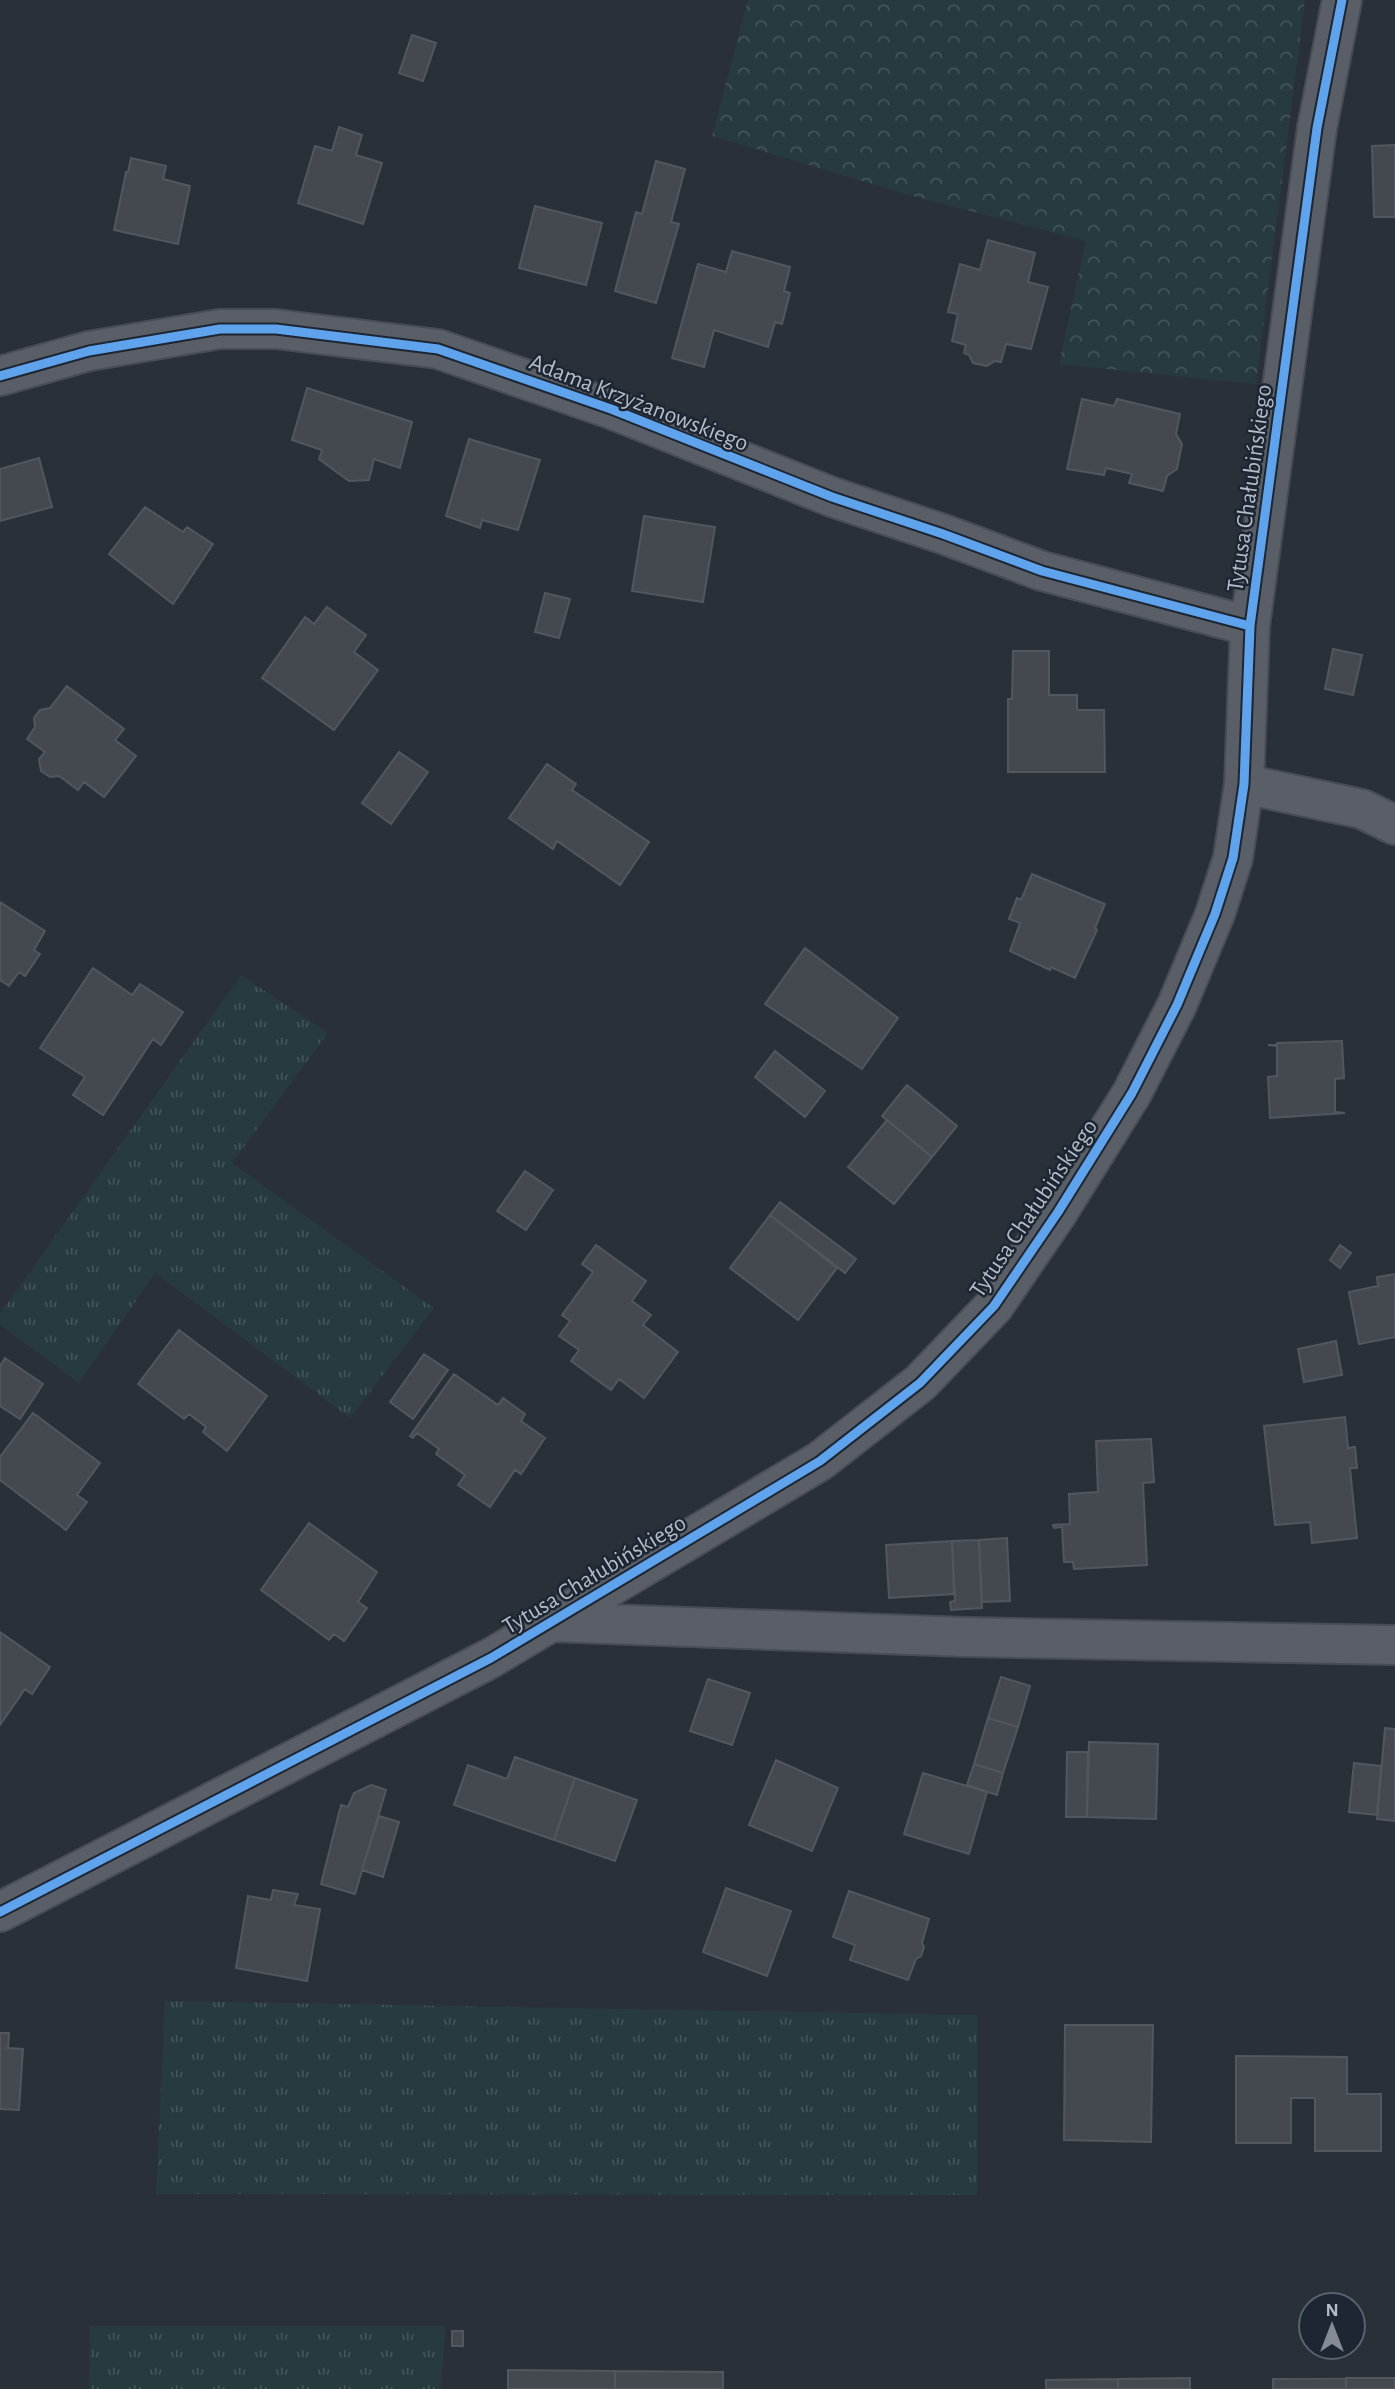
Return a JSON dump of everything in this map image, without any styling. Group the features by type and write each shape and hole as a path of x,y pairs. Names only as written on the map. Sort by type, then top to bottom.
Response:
{"street":[{"name":"Tytusa Chałubińskiego","path":"0,1912 479,1664 820,1461 920,1383 994,1306 1058,1212 1132,1093 1177,1005 1215,914 1233,858 1244,784 1250,626 1317,128 1342,0"},
{"name":"Adama Krzyżanowskiego","path":"0,376 89,351 220,329 276,329 438,349 611,409 832,497 1042,571 1250,626"},
{"path":"1244,784 1362,809 1395,825"},
{"name":"Tytusa Chałubińskiego","path":"552,1622 952,1636 1395,1646"}],"green space":[{"path":"748,0 1305,0 1256,384 1059,364 1086,241 909,195 712,136"},
{"path":"241,975 328,1033 232,1163 434,1308 350,1418 155,1273 79,1383 0,1325 0,1314"},
{"path":"165,2001 977,2015 977,2195 156,2194"},
{"path":"90,2326 445,2326 441,2389 89,2389"}],"building":[{"path":"412,35 436,43 423,81 399,73"},
{"path":"339,127 362,135 356,155 382,163 363,224 298,203 315,146 332,151"},
{"path":"1395,145 1395,217 1374,217 1372,146"},
{"path":"131,158 166,166 163,179 190,186 178,244 114,230"},
{"path":"656,161 685,169 671,222 679,224 656,303 615,291 636,212 642,214"},
{"path":"535,206 602,223 586,285 519,268"},
{"path":"988,240 1035,253 1028,282 1048,287 1031,349 1006,344 1001,362 995,361 987,366 973,363 969,355 964,353 966,345 952,341 958,314 948,312 960,264 980,270"},
{"path":"732,251 790,267 784,291 790,293 782,324 775,322 768,347 714,330 704,367 672,358 698,264 726,272"},
{"path":"307,388 412,422 400,468 374,459 369,480 349,481 319,459 322,450 292,440"},
{"path":"1082,399 1114,406 1117,399 1180,414 1176,434 1182,444 1177,469 1167,476 1163,491 1129,483 1132,474 1106,468 1104,475 1067,469"},
{"path":"469,439 540,460 518,530 482,520 480,528 446,516"},
{"path":"39,458 52,507 0,521 0,469"},
{"path":"145,507 183,532 187,527 213,544 173,604 109,554"},
{"path":"644,516 715,527 703,602 632,591"},
{"path":"545,593 570,599 559,638 535,632"},
{"path":"327,607 366,635 354,652 378,670 334,730 262,678 305,617 314,624"},
{"path":"1333,649 1362,655 1353,695 1325,689"},
{"path":"1013,651 1049,651 1049,695 1077,695 1077,710 1104,710 1105,772 1008,772 1008,699 1012,699"},
{"path":"67,686 124,729 115,740 136,756 104,797 84,782 78,790 59,776 50,777 41,771 39,759 45,752 27,739 35,727 34,718 40,710 50,708"},
{"path":"399,752 428,772 391,824 362,803"},
{"path":"547,764 576,784 572,790 649,842 620,885 557,841 553,849 509,818"},
{"path":"1032,874 1105,904 1095,928 1097,930 1075,978 1051,967 1050,970 1010,951 1020,923 1009,919 1017,898 1021,900"},
{"path":"0,902 45,931 34,950 40,954 25,976 19,972 9,986 0,980"},
{"path":"805,948 898,1018 862,1069 765,1004"},
{"path":"93,968 132,995 140,984 183,1012 161,1045 153,1039 103,1115 73,1095 85,1077 40,1048"},
{"path":"1342,1041 1344,1078 1335,1079 1335,1112 1345,1113 1270,1118 1268,1077 1277,1076 1277,1046 1268,1045"},
{"path":"775,1051 825,1091 805,1117 755,1077"},
{"path":"907,1085 957,1126 932,1157 882,1116"},
{"path":"887,1120 932,1157 894,1204 848,1167"},
{"path":"525,1171 553,1190 526,1230 497,1211"},
{"path":"780,1202 856,1259 845,1273 770,1215"},
{"path":"770,1215 837,1268 798,1320 730,1268"},
{"path":"596,1245 646,1281 632,1301 651,1315 643,1325 678,1352 644,1398 619,1379 611,1390 571,1361 579,1350 559,1336 570,1321 562,1315 593,1272 582,1264"},
{"path":"1340,1245 1351,1253 1340,1268 1330,1260"},
{"path":"1395,1274 1395,1337 1359,1344 1349,1292 1378,1286 1377,1277"},
{"path":"179,1330 267,1396 227,1451 203,1432 206,1427 189,1414 184,1419 138,1384"},
{"path":"1336,1341 1342,1375 1304,1382 1298,1349"},
{"path":"424,1354 448,1370 413,1419 390,1402"},
{"path":"5,1358 43,1384 20,1419 0,1406 0,1366"},
{"path":"454,1374 498,1405 503,1398 525,1414 521,1421 545,1438 521,1474 515,1470 490,1507 458,1485 465,1475 436,1454 439,1449 417,1433 413,1438 410,1436"},
{"path":"33,1413 100,1463 77,1495 87,1502 66,1530 0,1480 0,1457"},
{"path":"1345,1417 1348,1448 1355,1447 1357,1468 1350,1468 1357,1538 1312,1543 1310,1522 1275,1525 1264,1426"},
{"path":"1151,1439 1154,1482 1143,1483 1147,1565 1074,1569 1073,1562 1064,1562 1062,1527 1054,1528 1053,1525 1070,1524 1069,1494 1098,1492 1096,1441"},
{"path":"309,1523 377,1572 358,1602 367,1608 344,1641 334,1634 329,1640 261,1590"},
{"path":"1007,1538 1010,1601 982,1602 979,1540"},
{"path":"979,1540 982,1608 951,1610 950,1602 955,1601 952,1541"},
{"path":"952,1541 954,1594 889,1598 886,1545"},
{"path":"0,1632 50,1667 32,1694 25,1689 0,1725"},
{"path":"1001,1677 1030,1686 1018,1727 988,1718"},
{"path":"708,1679 750,1693 732,1745 690,1731"},
{"path":"988,1718 1018,1727 1003,1773 974,1764"},
{"path":"1385,1728 1395,1729 1395,1821 1377,1819"},
{"path":"1089,1742 1158,1744 1156,1819 1087,1817"},
{"path":"1067,1752 1088,1752 1087,1817 1066,1817"},
{"path":"515,1757 575,1778 554,1840 454,1805 468,1765 507,1779"},
{"path":"776,1760 838,1788 812,1851 749,1825"},
{"path":"1354,1763 1381,1766 1377,1815 1349,1812"},
{"path":"974,1764 1003,1773 997,1795 967,1785"},
{"path":"923,1773 987,1792 969,1854 904,1834"},
{"path":"575,1778 637,1800 615,1861 554,1840"},
{"path":"371,1785 386,1790 355,1894 321,1884 341,1805 348,1807 354,1793"},
{"path":"379,1816 399,1822 383,1877 362,1870"},
{"path":"726,1888 791,1911 767,1976 703,1952"},
{"path":"273,1890 298,1894 294,1905 320,1909 307,1981 236,1968 248,1896 271,1900"},
{"path":"849,1891 929,1919 921,1956 916,1959 908,1980 850,1960 855,1945 833,1937"},
{"path":"1065,2025 1153,2025 1151,2142 1064,2140"},
{"path":"0,2033 9,2033 8,2048 23,2049 19,2110 0,2109"},
{"path":"1236,2056 1347,2057 1347,2094 1381,2094 1381,2151 1315,2151 1315,2098 1291,2098 1291,2143 1236,2143"},
{"path":"452,2331 463,2331 463,2346 452,2346"},
{"path":"508,2370 615,2371 615,2389 508,2389"},
{"path":"615,2371 723,2372 723,2389 615,2389"},
{"path":"1190,2378 1190,2389 1118,2389 1118,2379"},
{"path":"1346,2378 1395,2378 1395,2389 1346,2389"},
{"path":"1346,2378 1346,2389 1273,2389 1273,2379"},
{"path":"1118,2379 1118,2389 1046,2389 1046,2380"}],"cycle path":[{"path":"0,1912 491,1658 820,1461 920,1383 994,1306 1058,1212 1132,1093 1177,1005 1215,914 1233,858 1244,784 1250,626 1317,128 1342,0"},
{"path":"0,376 89,351 220,329 276,329 438,349 611,409 832,497 1042,571 1250,626"}]}
